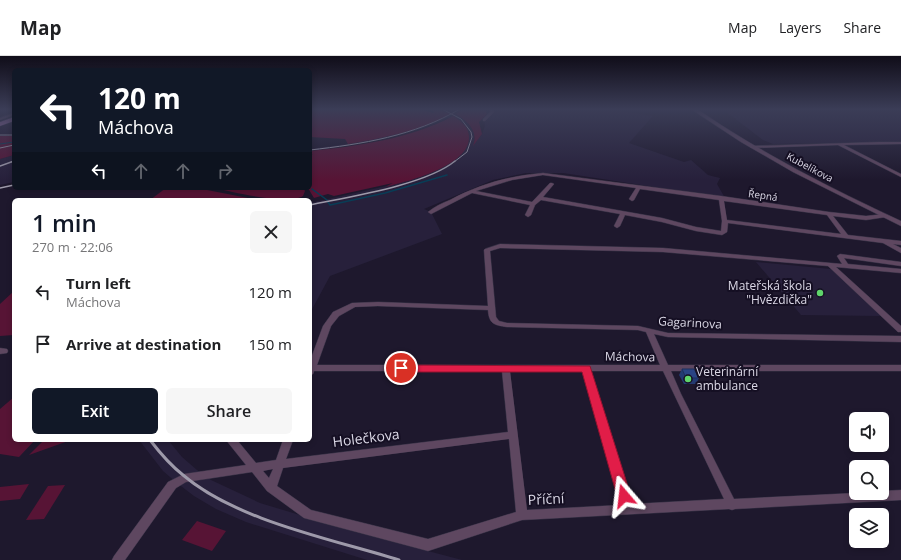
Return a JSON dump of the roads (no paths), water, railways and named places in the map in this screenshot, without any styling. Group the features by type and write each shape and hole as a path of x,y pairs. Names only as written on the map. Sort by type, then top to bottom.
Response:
{"street":[{"name":"Kubelíkova","path":"727,133 901,224"},
{"path":"752,147 901,143"},
{"path":"838,144 901,176"},
{"name":"Řepná","path":"431,212 470,191 497,181 525,175 543,174 829,214 866,218 884,216"},
{"path":"528,215 533,204 552,184"},
{"path":"632,199 639,187"},
{"path":"470,191 533,204"},
{"path":"540,198 722,233 724,232 725,221 721,198"},
{"path":"617,226 623,214"},
{"path":"829,214 846,236"},
{"path":"725,221 901,242"},
{"path":"886,241 901,251"},
{"name":"Gagarinova","path":"901,271 663,250 500,246 487,250 492,318 497,323 507,325 638,328 668,335 901,339"},
{"path":"846,266 840,256 901,264"},
{"path":"830,265 901,330"},
{"path":"312,367 327,326 336,314 354,305 378,304 491,308"},
{"path":"649,331 732,505"},
{"path":"506,368 522,516"},
{"name":"Máchova","path":"312,370 506,368 901,368"},
{"path":"586,368 628,510"},
{"name":"Holečkova","path":"118,560 172,485 184,478 194,475 514,435"},
{"name":"Příční","path":"233,442 272,488 308,514 428,545 522,516 901,495"},
{"path":"272,488 287,442"}],"waterway":[{"path":"0,144 12,142"},
{"path":"328,202 330,205 385,193 447,175"},
{"path":"312,189 327,200"}],"railway":[{"path":"312,150 369,142 404,133"},
{"path":"454,162 467,152 472,137 471,133"},
{"path":"0,135 12,135"},
{"path":"0,148 12,145"},
{"path":"312,205 365,194 406,183 425,177 455,161"},
{"path":"0,166 12,162"},
{"path":"0,188 12,185"},
{"path":"152,442 165,459 183,475 205,491 230,505 257,517 286,527 399,560"}],"place":[{"name":"Mateřská škola \"Hvězdička\"","path":"820,293"},
{"name":"Veterinární ambulance","path":"688,379"}]}
